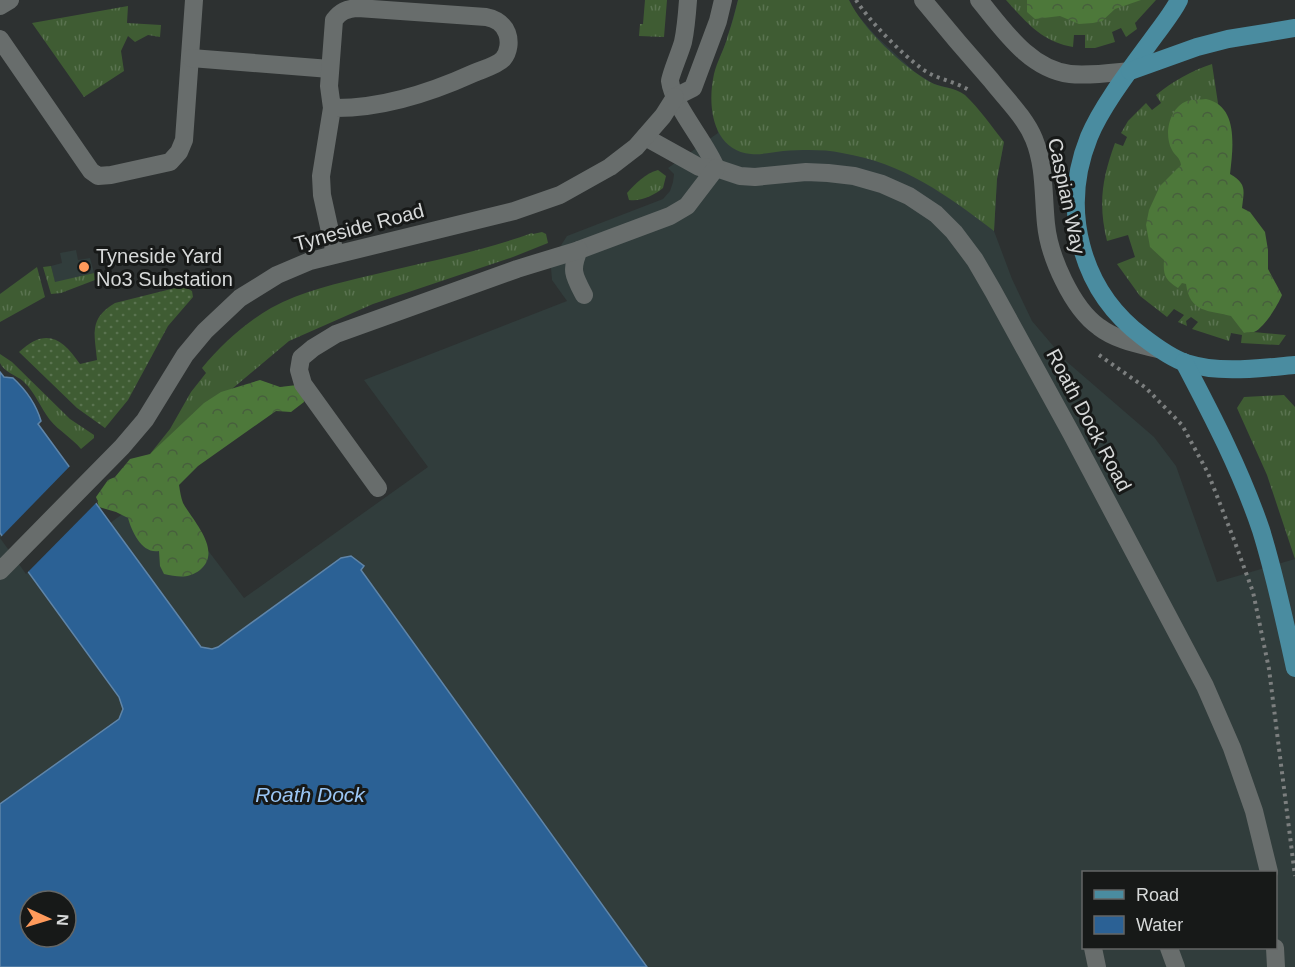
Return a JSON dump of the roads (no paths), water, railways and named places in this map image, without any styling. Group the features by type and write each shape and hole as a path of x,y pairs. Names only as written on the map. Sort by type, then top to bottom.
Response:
{"main road":[{"path":"1179,0 1090,134 1077,180 1075,210 1084,254 1105,298 1119,317 1158,349 1184,362 1211,369 1295,365"},
{"path":"1130,72 1197,47 1228,39 1295,28"},
{"path":"1184,362 1238,470 1260,529 1276,582 1295,668"}],"street":[{"path":"0,6 10,0"},
{"path":"0,39 91,171 99,176 111,175 170,162 179,152 184,140 194,0"},
{"path":"378,488 303,384 299,369 301,358 336,334 517,269 579,250 670,216 687,207 716,168 710,153 675,97 670,80 684,39 688,0"},
{"name":"Tyneside Road","path":"0,571 122,447 145,420 185,355 223,313 240,298 277,275 301,264 533,206 583,184 621,159 645,137 675,97 693,88 718,21 723,0"},
{"name":"Caspian Way","path":"923,0 1026,124 1033,138 1042,169 1047,226 1052,250 1064,280 1080,307 1097,326 1111,334 1133,343 1158,349"},
{"path":"979,0 1026,54 1052,70 1080,75 1130,72"},
{"path":"332,108 351,108 395,101 459,80 502,59 508,51 509,42 506,32 500,22 493,18 370,8 348,9 340,12 334,20 329,86 332,108 321,176 322,195 335,255"},
{"path":"191,58 330,69"},
{"name":"Roath Dock Road","path":"645,137 699,167 716,168 740,176 762,177 806,172 854,176 882,184 909,196 936,214 954,232 975,260 993,291 1205,686 1232,748 1254,811 1268,871"},
{"path":"579,250 574,262 573,275 584,295"},
{"path":"1093,949 1097,967"},
{"path":"1169,949 1176,967"},
{"path":"1275,949 1276,967"}],"water":[{"name":"Roath Dock","path":"0,372 4,377 13,378 26,392 39,415 41,421 38,424 201,647 212,649 218,647 341,558 351,556 364,566 361,570 647,967 0,967 0,804 119,719 123,709 119,697 0,533"}],"place":[{"name":"Tyneside Yard No3 Substation","path":"84,267"}]}
